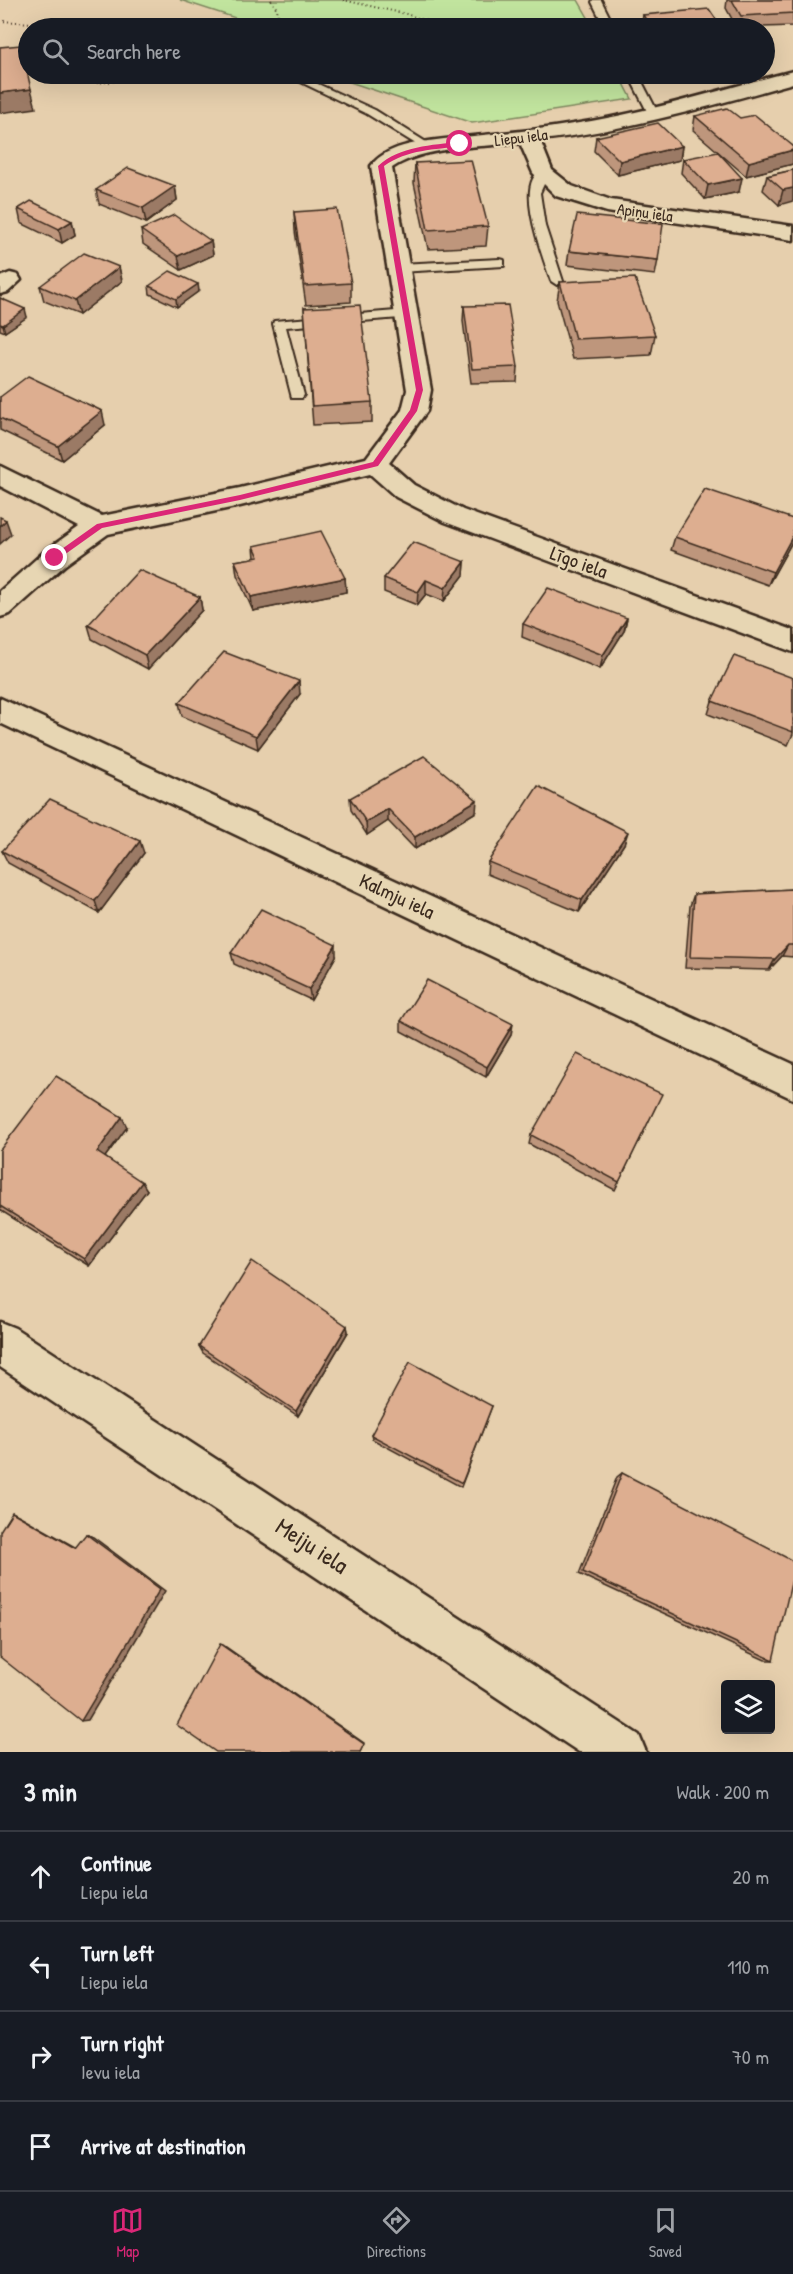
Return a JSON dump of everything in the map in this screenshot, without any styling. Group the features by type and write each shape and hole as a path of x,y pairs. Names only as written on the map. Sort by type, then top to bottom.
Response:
{"street":[{"name":"Liepu iela","path":"775,83 793,77"},
{"name":"Liepu iela","path":"375,464 414,411 419,390 408,314 381,166 397,155 428,147 528,137 653,113 772,84"},
{"name":"Apiņu iela","path":"528,137 543,173 564,191 607,207 793,233"},
{"path":"0,607 55,558 100,526 240,497 375,464"},
{"name":"Līgo iela","path":"375,464 405,491 454,516 793,641"},
{"path":"0,475 100,526"},
{"name":"Kalmju iela","path":"0,710 793,1082"},
{"name":"Meiju iela","path":"0,1343 622,1752"}],"lane":[{"path":"597,2 605,18"},
{"path":"311,84 371,112 428,147"},
{"path":"638,84 653,113"},
{"path":"543,173 534,193 539,226 557,281"},
{"path":"399,268 500,263"},
{"path":"297,395 279,324 408,314"}],"path":[{"path":"271,0 277,9 278,18"},
{"path":"343,0 418,18"},
{"path":"0,21 18,22"}],"green space":[{"path":"180,0 578,0 588,18 235,18"},
{"path":"356,84 624,84 632,99 472,123"}],"building":[{"path":"732,0 793,0 793,13 741,16"},
{"path":"709,9 715,18 645,18 643,15"},
{"path":"18,45 18,84 30,84 31,89 0,93 0,47"},
{"path":"727,108 740,118 755,115 793,146 793,150 749,162 695,116"},
{"path":"658,123 682,146 620,161 596,137"},
{"path":"718,152 742,178 708,185 683,159"},
{"path":"471,160 488,226 428,230 415,163"},
{"path":"128,168 175,186 143,208 96,190"},
{"path":"793,170 793,188 783,190 767,176"},
{"path":"31,201 72,221 59,229 18,209"},
{"path":"337,209 351,283 305,286 294,212"},
{"path":"174,215 211,241 178,256 141,230"},
{"path":"577,215 663,224 658,260 569,251"},
{"path":"84,253 119,267 75,301 40,286"},
{"path":"170,271 198,284 176,299 149,286"},
{"path":"635,278 655,335 575,339 560,282"},
{"path":"0,298 25,309 3,325 0,324"},
{"path":"360,305 372,402 312,406 304,308"},
{"path":"508,305 518,367 472,369 464,306"},
{"path":"28,376 102,411 58,446 0,418 0,397"},
{"path":"705,489 793,519 793,535 773,572 675,537"},
{"path":"0,517 6,520 0,526"},
{"path":"321,531 345,578 251,597 235,561 259,557 254,546"},
{"path":"413,542 465,562 445,588 426,580 418,592 384,578"},
{"path":"139,570 200,597 145,655 88,625"},
{"path":"548,588 627,618 603,655 523,624"},
{"path":"224,652 299,681 256,736 179,703"},
{"path":"734,656 793,678 793,732 712,701"},
{"path":"424,756 477,800 415,837 388,809 366,822 350,798"},
{"path":"538,786 628,832 582,900 488,862"},
{"path":"50,799 140,841 95,901 2,851"},
{"path":"793,889 793,945 788,945 775,959 690,957 694,894"},
{"path":"261,909 336,945 309,989 231,953"},
{"path":"427,980 513,1024 487,1067 401,1021"},
{"path":"577,1054 662,1094 619,1182 531,1135"},
{"path":"56,1076 122,1117 97,1152 142,1182 84,1259 0,1206 0,1150"},
{"path":"252,1261 347,1326 296,1411 199,1346"},
{"path":"410,1362 492,1406 462,1483 371,1435"},
{"path":"622,1473 793,1561 793,1575 773,1660 583,1572"},
{"path":"12,1512 75,1548 86,1534 160,1589 81,1721 0,1657 0,1531"},
{"path":"220,1644 364,1744 360,1752 216,1752 177,1725"}],"route":[{"path":"55,558 100,526 240,497 375,464 414,411 419,390 408,314 381,166 397,155 428,147 460,144"}]}
